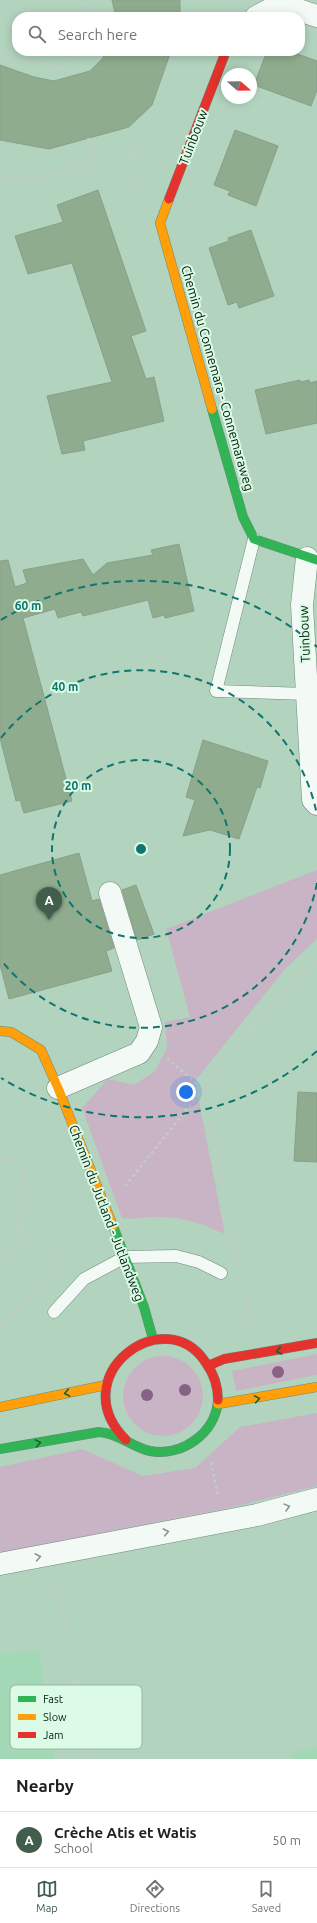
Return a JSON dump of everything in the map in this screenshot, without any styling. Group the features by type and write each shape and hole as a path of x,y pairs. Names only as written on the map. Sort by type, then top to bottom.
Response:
{"street":[{"path":"265,12 280,4 305,12"},
{"path":"305,12 317,16"},
{"name":"Tuinbouw","path":"160,223 224,56"},
{"name":"Chemin du Connemara - Connemaraweg","path":"160,223 243,517 254,539"},
{"name":"Tuinbouw","path":"254,539 312,559 302,605 313,800 317,804"},
{"path":"58,1088 139,1053 147,1041 151,1028 110,893"},
{"name":"Chemin du Jutland - Jutlandweg","path":"0,1031 11,1032 41,1050 58,1088 125,1257 144,1307 153,1339"},
{"path":"0,1449 101,1432 126,1440 140,1448 157,1452 174,1451 190,1445 203,1434 213,1420 218,1404 217,1384 210,1365 199,1352 186,1343 169,1339 153,1339 131,1347 114,1364 106,1385 106,1406 113,1424 126,1440"},
{"path":"210,1365 224,1359 247,1357 317,1343"},
{"path":"0,1407 106,1385"},
{"path":"218,1404 255,1399 317,1387"},
{"path":"0,1564 257,1515 317,1499"}],"lane":[{"path":"254,539 216,691 307,694"},
{"path":"54,1312 84,1279 125,1257 176,1256 199,1262 221,1273"}],"path":[{"path":"83,12 88,0"},
{"path":"0,56 62,67 70,76"},
{"path":"62,67 66,56"},
{"path":"88,138 96,162"},
{"path":"0,178 29,180 130,153 140,192 160,223"},
{"path":"0,1328 106,1210 270,1005 317,958"},
{"path":"147,1041 203,1088 239,1266"},
{"path":"0,1160 24,1164 15,1259 0,1258"},
{"path":"18,1228 58,1263"},
{"path":"241,1273 250,1315 241,1320 243,1332"},
{"path":"203,1434 220,1503 228,1520"},
{"path":"52,1554 76,1685"},
{"path":"87,1749 89,1759"}],"shaded area":[{"path":"317,870 317,939 286,968 195,1081 225,1234 183,1219 165,1217 131,1219 122,1218 82,1108 108,1079 134,1085 155,1071 167,1048 165,1022 190,1017 166,929"},
{"path":"317,1354 317,1375 236,1391 232,1371"},
{"path":"163,1356 178,1359 191,1368 200,1381 203,1396 200,1411 191,1424 178,1433 163,1436 148,1433 135,1424 126,1411 123,1396 126,1381 135,1368 148,1359"},
{"path":"317,1413 317,1486 233,1507 0,1553 0,1467 82,1449 143,1476 195,1468 240,1427"},
{"path":"39,1650 44,1685 10,1685 10,1749 54,1749 55,1759 0,1759 0,1655"},
{"path":"317,1748 317,1759 292,1759 291,1752"}],"building":[{"path":"112,0 180,0 180,12 115,12"},
{"path":"104,56 169,56 152,105 129,127 49,149 0,140 0,65 34,77 54,81 90,71"},
{"path":"265,56 303,56 317,61 317,90 311,106 257,86 257,77"},
{"path":"235,130 278,146 256,206 228,195 230,191 214,185"},
{"path":"98,190 146,331 131,336 146,379 154,377 164,421 83,441 85,450 62,454 47,396 112,382 72,263 28,274 15,236 63,222 57,205"},
{"path":"251,230 274,296 239,308 237,302 228,305 209,248 229,241 228,238"},
{"path":"300,380 301,382 309,380 310,383 317,381 317,423 266,434 255,390"},
{"path":"179,544 194,611 165,618 164,615 153,618 148,600 83,616 81,612 58,618 55,609 23,618 72,801 24,813 20,800 16,801 0,738 0,561 8,560 15,587 27,583 23,570 83,559 93,575 107,563 153,555 151,550"},
{"path":"203,740 268,761 260,788 257,787 239,839 210,830 183,836 195,800 186,797"},
{"path":"79,853 92,901 99,899 114,948 106,951 112,971 9,999 0,965 0,875"},
{"path":"136,885 154,934 137,940 122,890"},
{"path":"298,1092 317,1093 317,1162 294,1161"}],"traffic: fast":[{"path":"212,409 243,517 254,539 317,560"},
{"path":"113,1226 144,1307 153,1339"},
{"path":"0,1449 99,1432 119,1437 150,1451 162,1452 174,1450 185,1446 204,1432 211,1423 216,1412 218,1400"}],"traffic: slow":[{"path":"169,199 160,223 212,409"},
{"path":"0,1031 11,1032 41,1050 58,1088 113,1226"},
{"path":"0,1407 106,1385"},
{"path":"218,1404 317,1387"}],"traffic: jam":[{"path":"169,199 224,56"},
{"path":"126,1440 109,1416 106,1392 112,1371 127,1354 146,1342 167,1339 188,1345 206,1363 211,1371 215,1380 218,1400"},
{"path":"210,1365 224,1359 317,1343"}],"place":[{"name":"Crèche Atis et Watis","path":"49,920"}]}
